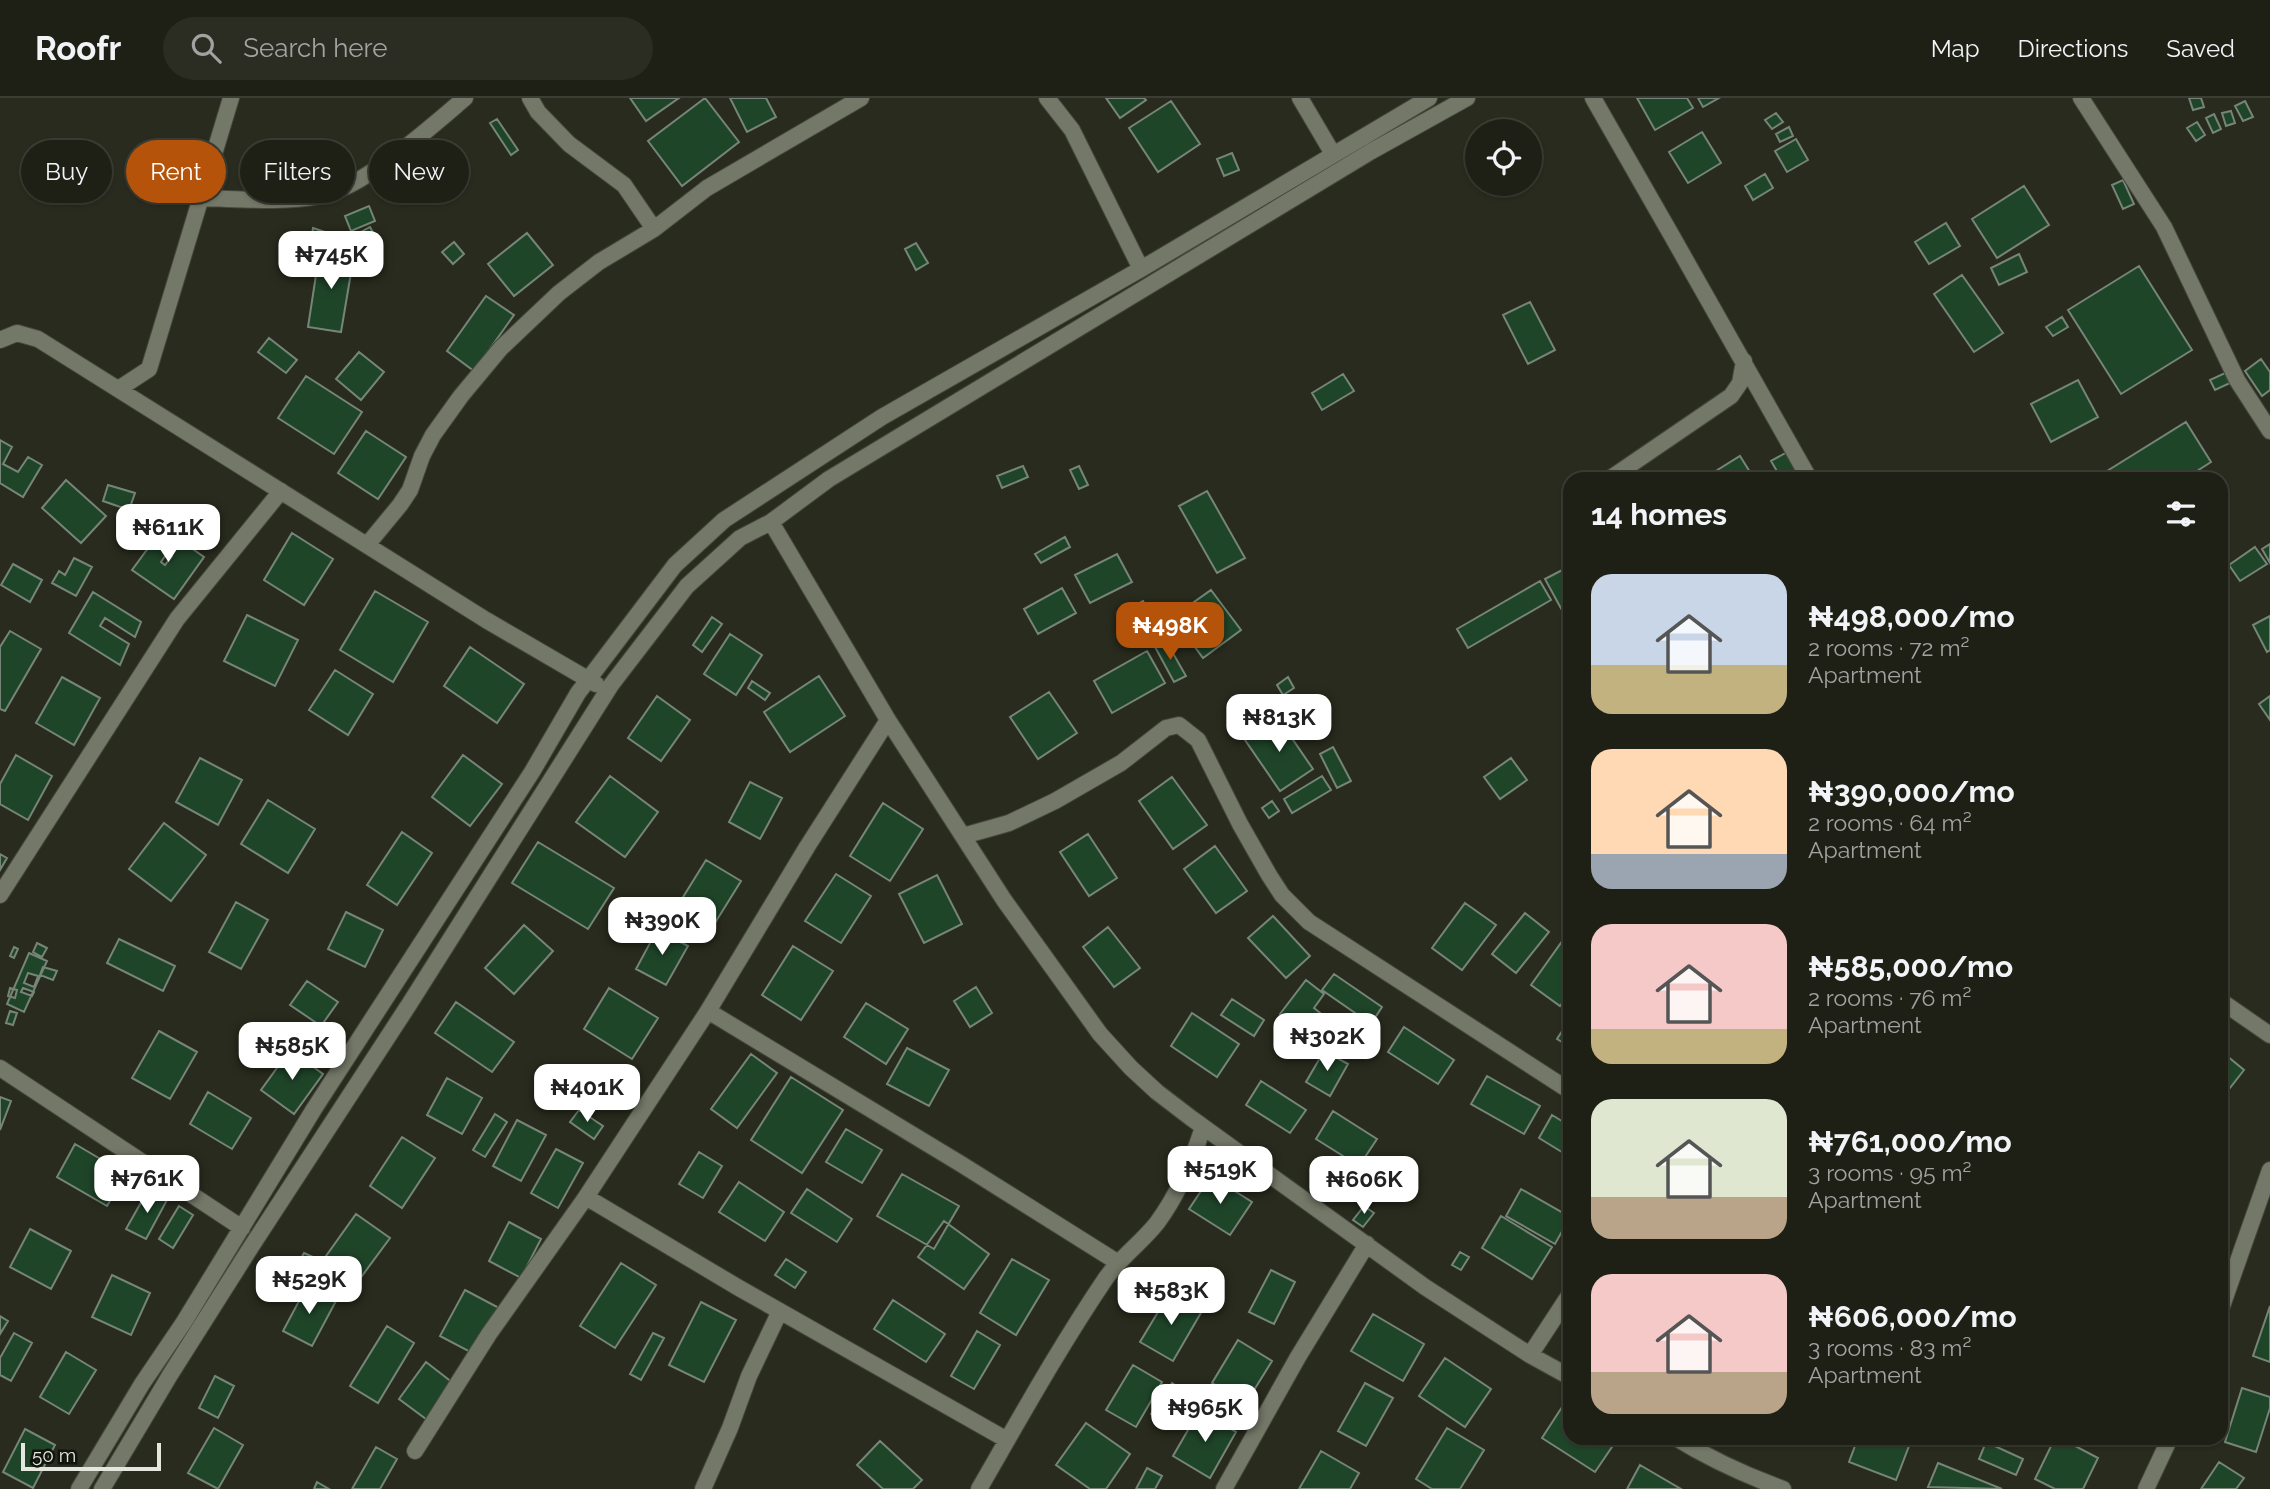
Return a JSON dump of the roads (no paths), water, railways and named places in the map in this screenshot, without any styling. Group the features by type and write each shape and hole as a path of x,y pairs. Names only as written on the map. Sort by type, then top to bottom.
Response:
{"street":[{"path":"219,140 231,98"},
{"path":"226,198 288,199 322,196 359,180 424,133 465,98"},
{"path":"530,98 538,112 569,144 624,185 654,229"},
{"path":"367,545 410,490 433,435 461,397 501,348 559,293 599,261 654,229 707,188 861,98"},
{"path":"1047,98 1072,130 1140,269"},
{"path":"1300,98 1333,154"},
{"path":"82,1488 314,1110 462,882 588,680 675,565 724,520 882,417 1140,269 1429,98"},
{"path":"102,1489 244,1259 607,691 687,586 740,538 771,522 829,479 1370,152 1467,98"},
{"path":"1593,98 1806,472"},
{"path":"2081,98 2164,227 2237,380 2270,431"},
{"path":"120,388 149,369 200,203"},
{"path":"0,340 17,333 38,338 486,620 607,691"},
{"path":"1620,472 1731,396 1740,383 1744,361"},
{"path":"0,895 177,619 281,491"},
{"path":"771,522 888,720 1012,911 1100,1034 1131,1068 1203,1127 1426,1287 1530,1355 1563,1373"},
{"path":"415,1451 489,1334 586,1196 708,1011 888,720"},
{"path":"963,836 1009,823 1055,801 1121,763 1166,729 1179,725 1198,740 1240,824 1282,895 1309,922 1563,1086"},
{"path":"2228,1006 2270,1035"},
{"path":"708,1011 1117,1262"},
{"path":"0,1068 242,1228"},
{"path":"979,1489 1082,1314 1117,1262 1155,1225 1174,1198 1190,1168 1203,1127"},
{"path":"2228,1289 2270,1170"},
{"path":"586,1196 780,1311 1007,1440"},
{"path":"1224,1489 1298,1357 1367,1244"},
{"path":"1530,1355 1563,1305"},
{"path":"703,1489 749,1376 780,1311"},
{"path":"1688,1445 1726,1466 1783,1489"},
{"path":"2146,1489 2167,1445"}]}
